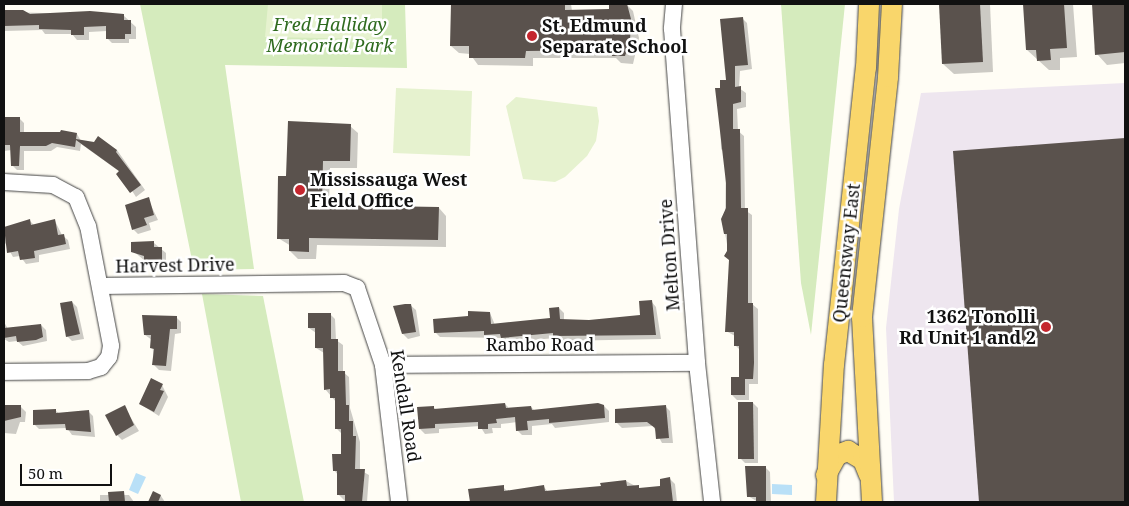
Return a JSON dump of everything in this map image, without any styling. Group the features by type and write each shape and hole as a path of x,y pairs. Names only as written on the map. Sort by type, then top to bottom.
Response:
{"main road":[{"name":"Queensway East","path":"826,502 826,475 834,365 866,68 869,4"},
{"name":"Queensway East","path":"872,502 862,317 888,77 892,4"},
{"path":"826,475 837,455 848,451 863,460 870,477"}],"street":[{"name":"Melton Drive","path":"674,4 672,29 697,363 712,502"},
{"name":"Harvest Drive","path":"4,182 53,185 76,197 85,214 100,286 344,283 357,288"},
{"path":"4,372 70,372 101,367 109,356 110,346 100,286"},
{"name":"Kendall Road","path":"357,288 382,365 399,502"},
{"name":"Rambo Road","path":"382,365 697,363"}],"shaded area":[{"name":"1362 Tonolli Rd Unit 1 and 2","path":"1125,83 1125,502 894,502 886,328 899,209 921,93"}],"green space":[{"name":"Fred Halliday Memorial Park","path":"140,4 405,4 407,68 225,65 254,269 194,270"},
{"name":"Fred Halliday Memorial Park","path":"268,4 382,4 382,28 373,39 265,37"},
{"path":"781,4 845,4 811,335 801,283"},
{"path":"396,88 472,91 470,156 393,153"},
{"path":"516,97 597,107 599,121 596,141 587,156 565,177 555,182 523,179 506,106"},
{"path":"202,294 263,296 304,502 241,502"}],"water":[{"path":"136,473 146,477 138,494 129,490"},
{"path":"772,484 792,485 792,495 772,494"}],"building":[{"path":"451,4 565,4 565,10 609,9 609,4 627,4 631,19 630,41 625,56 612,56 612,50 526,51 525,58 469,58 469,46 450,46"},
{"path":"939,4 980,4 983,62 942,64"},
{"path":"1023,4 1064,4 1067,48 1050,49 1051,60 1037,61 1036,50 1026,50"},
{"path":"1092,4 1124,4 1125,52 1095,55"},
{"path":"4,10 23,10 30,14 90,11 124,14 124,20 131,20 131,34 125,34 125,39 106,39 106,26 84,27 84,35 71,35 71,30 39,29 39,25 4,26"},
{"path":"743,17 748,65 735,66 735,87 741,86 741,102 733,104 733,129 740,129 741,208 748,208 748,303 753,303 754,363 753,379 745,379 745,395 731,395 731,377 739,377 739,346 734,346 734,332 725,332 729,260 724,256 727,251 727,234 724,234 721,219 726,208 726,183 715,88 720,88 720,80 726,80 720,19"},
{"path":"4,117 20,117 20,132 60,132 61,130 77,133 76,139 94,142 98,136 117,150 116,152 141,185 130,193 116,174 119,171 76,140 75,147 52,143 46,146 20,146 19,166 11,166 10,145 4,145"},
{"name":"Mississauga West Field Office","path":"288,121 351,124 350,161 323,161 322,205 439,207 438,240 309,238 309,252 289,251 289,239 277,239 278,176 286,176"},
{"name":"1362 Tonolli Rd Unit 1 and 2","path":"1125,138 1125,502 979,502 953,151"},
{"path":"149,197 154,215 144,218 147,225 132,230 125,205"},
{"path":"30,219 31,225 55,219 58,235 64,234 66,244 34,251 35,258 20,260 18,251 7,253 4,227"},
{"path":"154,241 154,247 162,247 162,260 144,260 144,256 131,252 131,242"},
{"path":"652,300 656,335 553,336 553,333 501,338 500,334 484,335 484,331 434,333 433,319 468,316 468,311 490,312 491,324 550,318 549,308 559,307 560,319 589,320 640,315 639,301"},
{"path":"72,301 80,334 66,337 60,303"},
{"path":"411,304 416,332 402,334 393,306"},
{"path":"308,313 331,313 331,339 338,339 338,371 345,371 346,405 349,405 349,421 353,421 353,436 356,436 355,469 365,469 362,502 345,502 345,495 337,495 337,471 333,471 332,454 341,454 341,429 335,429 335,398 330,398 330,389 324,390 323,348 315,348 315,328 308,328"},
{"path":"142,315 177,316 177,329 170,329 166,366 152,365 154,349 150,348 151,335 144,335"},
{"path":"41,324 43,337 36,340 17,342 16,336 4,338 4,328"},
{"path":"151,378 163,384 160,390 164,391 154,412 139,404"},
{"path":"738,402 753,402 754,459 738,459"},
{"path":"505,403 506,408 531,406 532,410 598,403 604,405 605,418 549,423 549,419 527,421 528,430 516,431 515,417 496,419 497,423 488,424 488,429 478,429 478,422 435,424 435,428 419,429 417,407 434,406 434,409"},
{"path":"4,405 21,405 21,417 4,421"},
{"path":"125,405 134,425 116,436 105,415"},
{"path":"666,405 669,438 656,439 655,428 647,422 615,423 615,409"},
{"path":"56,409 56,413 89,410 91,432 66,430 65,424 33,425 33,410"},
{"path":"745,466 766,466 766,502 756,502 756,497 747,497"},
{"path":"670,477 673,502 470,502 468,489 504,485 504,491 544,485 545,491 601,486 600,483 626,480 627,486 639,485 639,488 660,486 660,479"},
{"path":"124,491 125,502 109,502 108,492"},
{"path":"153,491 161,495 158,502 148,502"}],"place":[{"name":"St. Edmund Separate School","path":"532,36"},
{"name":"Mississauga West Field Office","path":"300,190"},
{"name":"1362 Tonolli Rd Unit 1 and 2","path":"1046,327"}]}
